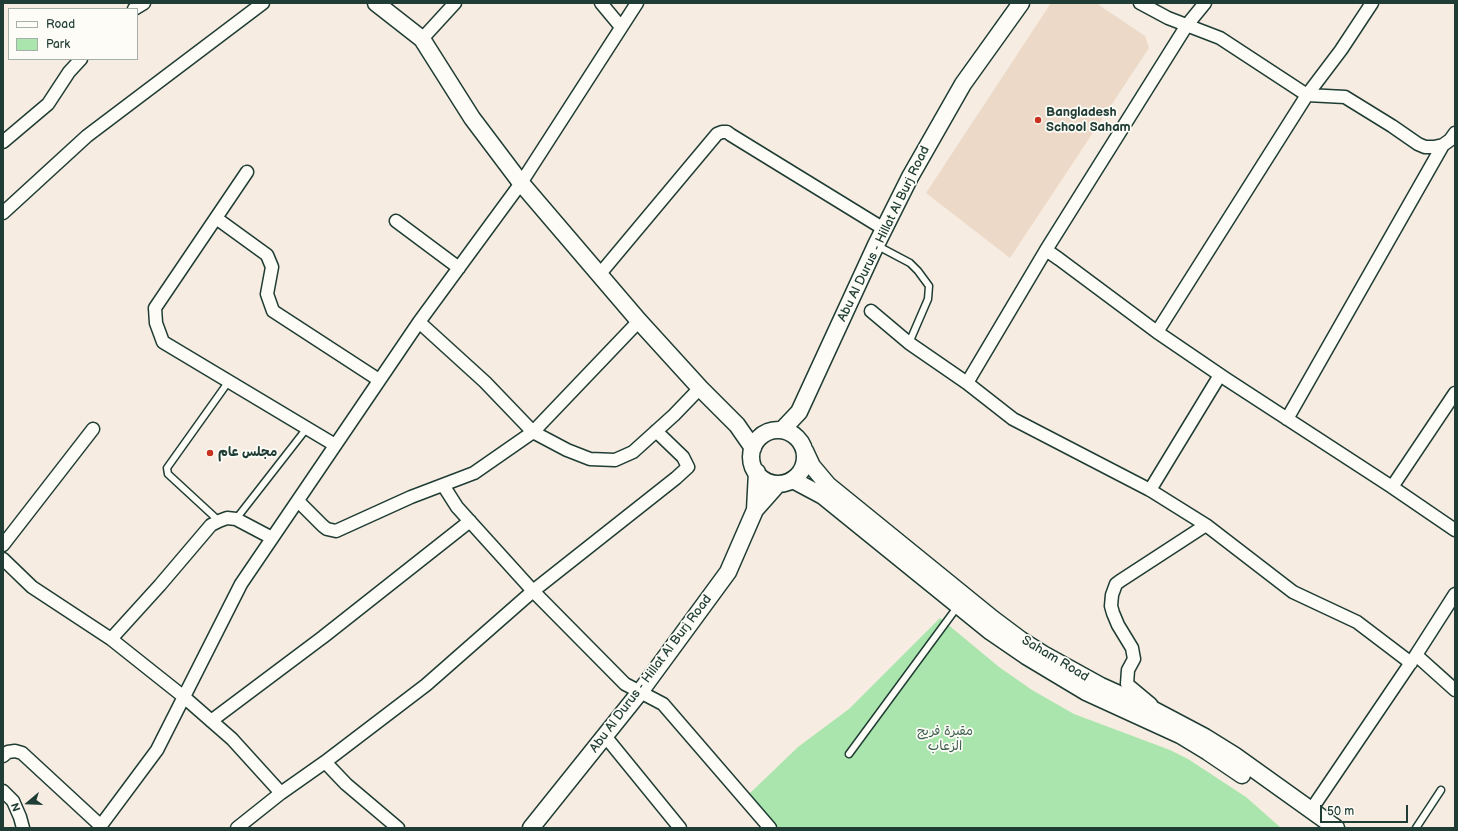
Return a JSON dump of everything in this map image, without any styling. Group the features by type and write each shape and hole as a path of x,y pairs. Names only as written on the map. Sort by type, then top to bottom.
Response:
{"main road":[{"path":"376,3 422,40 472,118 521,183 639,321 700,388 737,425 753,448"},
{"name":"Abu Al Durus - Hillat Al Burj Road","path":"782,430 799,412 876,245 910,177 964,84 1021,3"},
{"name":"Abu Al Durus - Hillat Al Burj Road","path":"799,412 802,446"},
{"path":"737,425 764,434"},
{"path":"773,430 782,430 792,434 802,446 805,462 801,472 785,482 770,482 762,478 753,465 753,448 757,440 764,434 773,430"},
{"name":"Saham Road","path":"802,446 812,466 828,485 1005,628 1034,649 1101,686 1165,715 1220,745 1336,828"},
{"name":"Abu Al Durus - Hillat Al Burj Road","path":"531,828 640,692 728,572 755,510 757,472"},
{"name":"Abu Al Durus - Hillat Al Burj Road","path":"755,510 785,482"},
{"name":"Saham Road","path":"785,482 823,496 991,632 1045,669 1107,703 1194,743 1237,771 1318,828"}],"street":[{"path":"3,213 87,136 263,3"},
{"path":"422,40 455,3"},
{"path":"601,3 621,27"},
{"path":"3,756 8,752 15,751 22,754 100,827 157,750 241,584 419,322 521,183 637,3"},
{"path":"1140,3 1168,18 1220,38 1307,95 1345,97 1418,144 1434,148 1443,145 1450,140 1455,132"},
{"path":"967,383 1046,250 1187,25 1205,3"},
{"path":"1157,332 1307,95 1341,50 1372,3"},
{"path":"3,142 48,104 69,72 80,60"},
{"path":"599,274 717,134 722,132 726,132 884,229"},
{"path":"1287,419 1443,145"},
{"path":"247,172 155,308 156,323 163,342 335,445"},
{"path":"216,218 267,254 272,267 267,294 273,311 379,380"},
{"path":"396,221 459,268"},
{"path":"1046,250 1157,332 1455,530"},
{"path":"871,311 909,342 967,383 1013,419 1150,490 1206,526 1293,592 1357,622 1414,659 1455,690"},
{"path":"298,501 323,526 327,529 336,531 411,498 474,473 533,432 639,321"},
{"path":"419,322 485,382 533,432 567,450 590,459 615,460 633,452 674,415 700,388"},
{"path":"1150,490 1220,375"},
{"path":"1392,487 1455,393"},
{"path":"3,545 93,429"},
{"path":"237,828 281,793 326,762 426,685 533,591 688,467 682,456 656,431"},
{"path":"443,485 457,507 533,591 625,684 663,704 770,828"},
{"path":"111,639 212,525 219,520 227,518 236,519 272,538"},
{"path":"211,721 323,637 470,521"},
{"path":"1165,715 1127,684 1128,670 1134,659 1132,648 1118,625 1113,613 1111,606 1112,595 1116,584 1120,581 1206,526"},
{"path":"3,559 32,587 111,639 184,697 232,739 281,793"},
{"path":"1311,810 1414,659 1455,594"},
{"path":"604,736 680,828"},
{"path":"326,762 346,784 398,828"},
{"path":"4,795 13,801 23,828"}],"lane":[{"path":"876,245 910,263 929,286 928,299 909,342"},
{"path":"219,520 168,474 167,468 229,381"},
{"path":"236,519 307,428"},
{"path":"849,754 958,605"},
{"path":"1416,828 1441,790"}],"shaded area":[{"name":"Bangladesh School Saham","path":"1051,3 1096,3 1145,36 1149,48 1010,258 926,193"}],"green space":[{"name":"مقبرة فريج الزعاب","path":"940,618 999,667 1032,690 1074,714 1170,750 1188,759 1246,797 1281,828 777,828 748,795 798,747 849,709"}],"place":[{"name":"Bangladesh School Saham","path":"1038,120"},
{"name":"مجلس عام","path":"210,453"}]}
